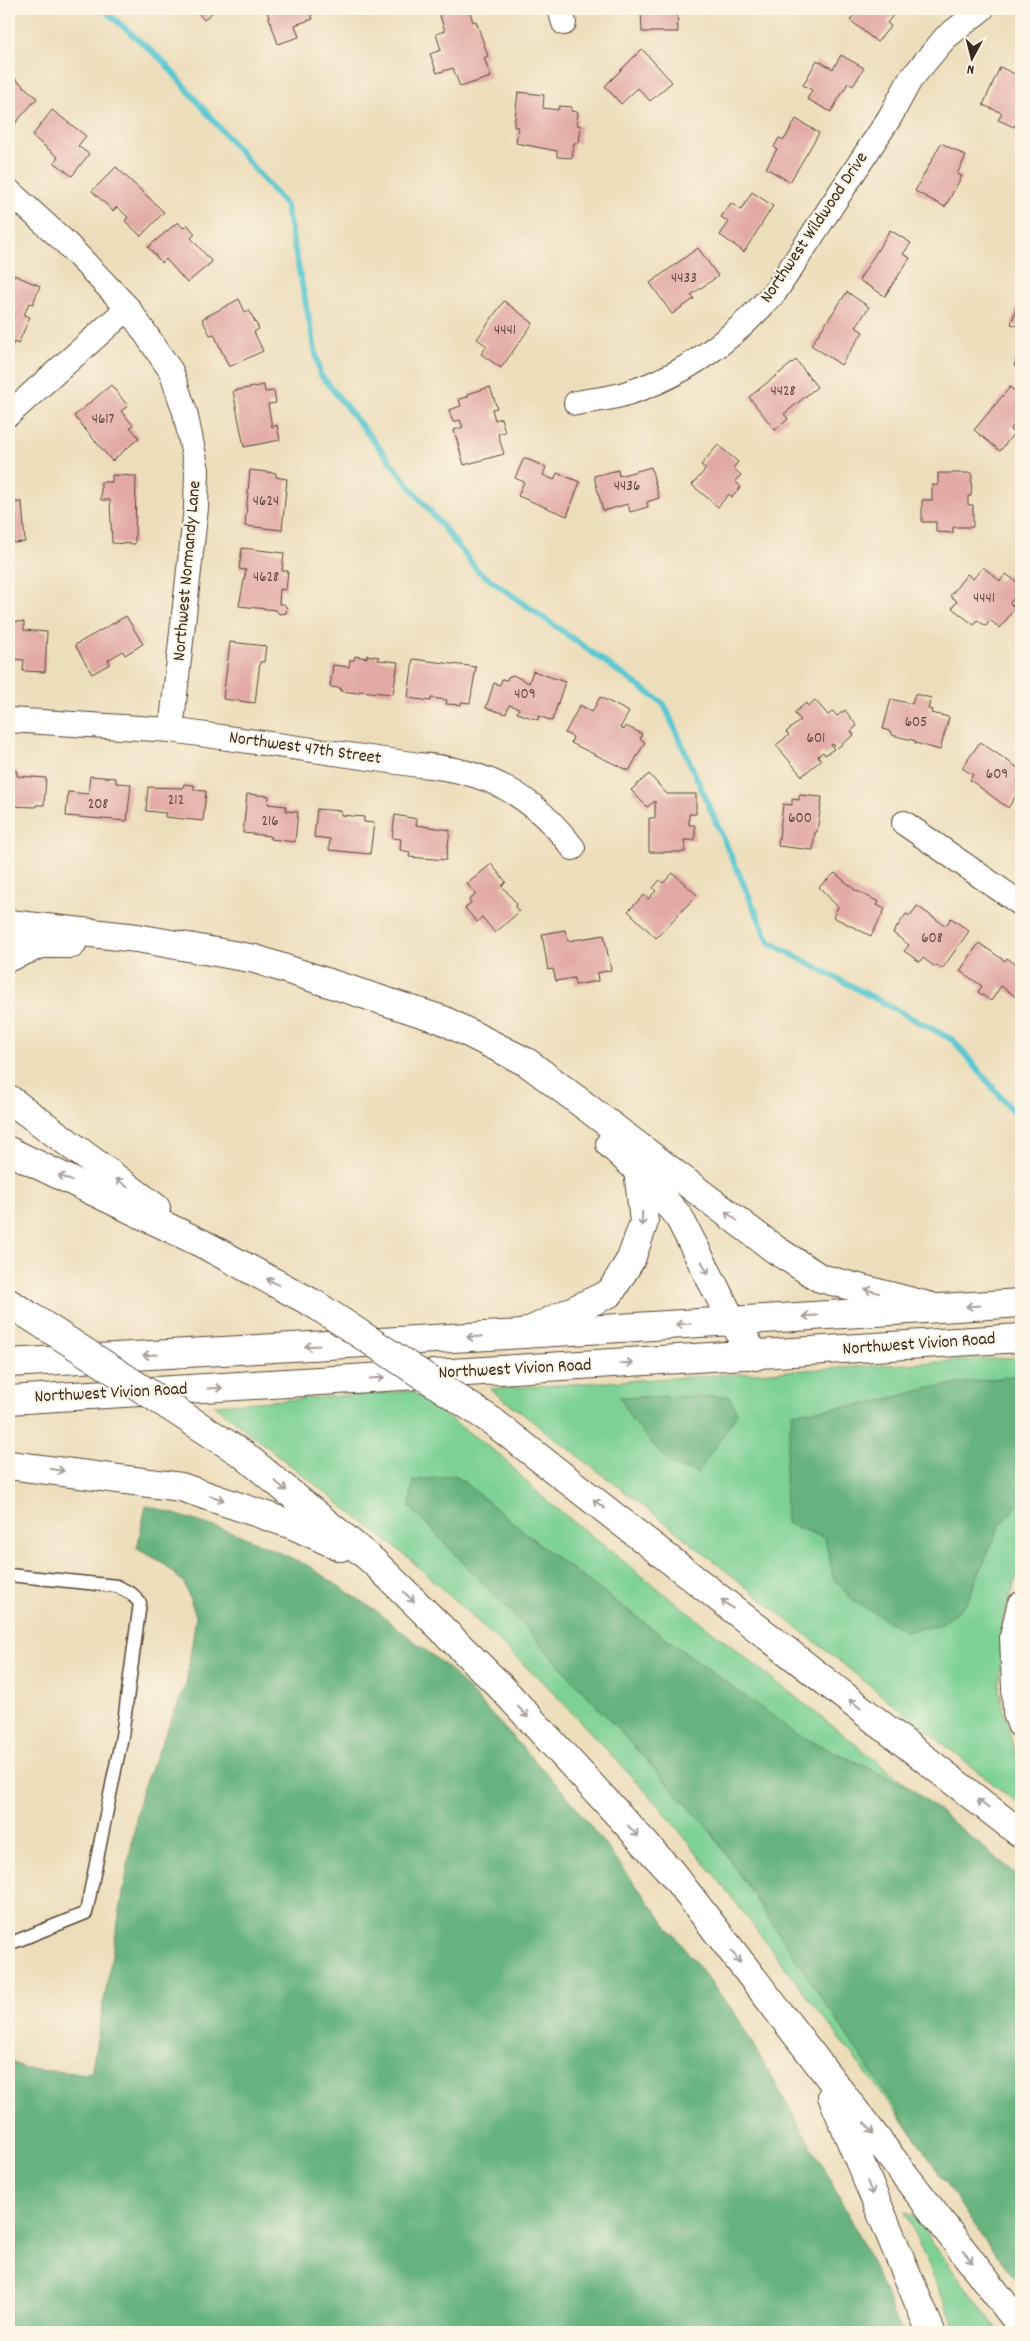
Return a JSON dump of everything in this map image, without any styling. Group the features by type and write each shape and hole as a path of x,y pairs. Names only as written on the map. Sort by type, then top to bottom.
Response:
{"main road":[{"path":"9,924 137,938 255,959 443,1020 528,1063 776,1250 820,1278 936,1308"},
{"path":"9,957 41,944 64,943 182,959 320,992 417,1026 508,1072 595,1131 638,1170 678,1217 732,1321 756,1356"},
{"path":"9,1098 204,1244"},
{"path":"9,1152 204,1244 316,1305 492,1421 1021,1834"},
{"path":"523,1334 610,1293 631,1259 644,1222 638,1170"},
{"name":"Northwest Vivion Road","path":"9,1363 1021,1303"},
{"path":"17,1308 244,1455 374,1562 500,1686 671,1872 1021,2326"},
{"name":"Northwest Vivion Road","path":"9,1400 756,1356 1021,1338"},
{"path":"9,1465 181,1487 293,1526 374,1562"},
{"path":"1021,1606 1014,1637 1017,1713 1021,1724"},
{"path":"818,2062 932,2332"}],"street":[{"name":"Northwest Wildwood Drive","path":"576,403 620,395 678,373 723,343 752,318 775,292 921,65 945,38 982,9"},
{"name":"Northwest Normandy Lane","path":"9,191 65,242 128,308 171,370 186,412 197,470 196,508 171,730"},
{"path":"9,414 128,308"},
{"name":"Northwest 47th Street","path":"9,720 171,730 471,772 495,782 532,804 558,827 573,848"},
{"path":"904,823 1021,904"}],"lane":[{"path":"9,1575 117,1586 132,1594 140,1604 122,1736 86,1913 9,1944"}],"green space":[{"path":"1021,1357 1021,1375 930,1388 873,1403 786,1523 825,1538 834,1579 853,1600 966,1604 999,1526 1021,1501 1021,1565 1003,1618 999,1690 1012,1743 1021,1765 1021,1806 657,1516 490,1389"},
{"path":"1021,1375 1021,1501 999,1526 966,1604 939,1626 905,1631 853,1600 834,1579 825,1538 786,1523 785,1470 792,1413 873,1403 930,1388"},
{"path":"411,1391 500,1455 542,1497 911,1788 798,1735 555,1557 455,1475 410,1507 513,1614 709,1829 917,2140 717,1878 661,1808 550,1689 410,1559 214,1405"},
{"path":"729,1396 737,1413 698,1473 671,1465 632,1420 620,1397"},
{"path":"455,1475 555,1557 798,1735 911,1788 1021,1878 1021,2286 973,2224 709,1829 513,1614 410,1507 413,1481"},
{"path":"146,1505 240,1535 307,1565 379,1613 448,1668 564,1792 736,2015 826,2172 861,2240 902,2332 9,2332 9,2060 26,2069 91,2074 141,1792 186,1685 196,1616 184,1583 162,1562 137,1549"},
{"path":"905,2212 913,2216 999,2332 958,2332"}],"building":[{"path":"194,9 216,9 204,20"},
{"path":"266,9 329,9 311,15 313,19 295,25 299,37 278,44"},
{"path":"451,9 469,9 473,22 476,21 488,56 484,58 491,77 460,87 453,68 437,73 430,54 441,50 436,34 445,31 439,13"},
{"path":"641,9 677,9 678,32 642,32"},
{"path":"859,9 893,9 891,11 894,14 887,23 891,26 877,42 850,20"},
{"path":"642,49 672,82 650,101 638,88 621,104 605,86"},
{"path":"841,55 864,68 853,86 848,83 831,112 807,99 812,90 803,85 817,60 833,69"},
{"path":"1000,67 1021,77 1021,120 1018,119 1014,127 998,120 1002,113 983,105"},
{"path":"11,75 37,98 13,126 9,122 9,78"},
{"path":"518,92 544,95 543,108 558,110 559,106 572,107 571,111 578,112 577,125 581,126 579,143 574,143 572,158 557,157 557,151 516,143 518,127 514,127"},
{"path":"52,110 86,136 78,146 89,154 72,176 54,162 58,157 32,136"},
{"path":"796,119 819,133 790,182 766,168 777,149 774,147 779,138 784,140"},
{"path":"941,143 966,156 957,174 962,176 945,207 915,191"},
{"path":"116,167 164,212 141,236 125,221 128,217 117,207 113,211 92,191"},
{"path":"752,192 773,206 744,252 720,235 729,222 721,217 731,203 741,210"},
{"path":"178,222 183,228 187,224 195,234 191,238 212,262 187,283 166,259 162,263 148,247"},
{"path":"890,230 911,243 903,254 910,258 885,296 859,280"},
{"path":"698,248 718,276 691,295 694,299 672,314 650,283"},
{"path":"9,273 40,286 33,304 29,303 24,315 30,317 18,344 14,342 9,355"},
{"path":"847,292 869,307 856,327 863,332 841,365 811,345"},
{"path":"239,299 245,312 249,310 259,329 254,332 263,351 229,367 214,334 210,335 202,319"},
{"path":"1019,299 1021,300 1021,327 1011,324"},
{"path":"504,301 533,323 501,368 481,354 487,346 477,339"},
{"path":"1021,344 1021,368 1014,366"},
{"path":"796,360 817,387 784,414 788,419 775,430 749,397"},
{"path":"111,385 128,406 121,411 133,425 130,427 139,438 112,461 74,416"},
{"path":"264,385 265,392 274,391 276,403 268,404 272,427 277,425 280,440 244,447 233,391"},
{"path":"490,387 497,408 492,409 495,420 501,418 505,432 498,434 504,454 464,465 454,430 463,427 460,420 453,422 449,410 461,406 459,399"},
{"path":"1010,387 1021,396 1021,424 1019,426 1016,423 1010,430 1014,433 1000,451 974,430"},
{"path":"718,445 738,462 733,468 741,475 735,481 741,487 732,497 729,494 718,507 692,485 706,469 701,465"},
{"path":"524,458 546,467 543,475 554,480 557,473 580,482 567,516 518,496 524,482 515,478"},
{"path":"651,467 659,498 647,502 648,507 630,512 628,504 603,511 594,476 618,470 619,476"},
{"path":"250,470 276,473 276,477 287,479 282,530 245,526"},
{"path":"938,473 972,473 971,496 968,496 968,505 973,505 973,527 953,527 953,533 936,532 936,522 922,522 922,500 932,500 932,485 938,485"},
{"path":"112,475 136,476 135,544 112,543 110,500 101,500 101,482 112,482"},
{"path":"22,502 25,542 13,543 13,539 9,540 9,503"},
{"path":"242,548 284,553 282,571 288,571 286,590 280,589 279,604 284,604 287,608 286,613 279,614 276,610 239,606 246,570 239,569"},
{"path":"983,567 1000,581 1006,574 1021,585 1021,589 1010,603 1015,608 1000,628 990,620 986,626 977,620 974,625 952,608 957,601 950,596 967,574 973,579"},
{"path":"126,616 143,644 125,655 123,651 108,660 110,664 92,674 75,645"},
{"path":"10,621 24,622 24,630 47,632 45,672 23,671 24,660 9,659"},
{"path":"230,642 266,646 264,662 260,662 255,703 223,699"},
{"path":"367,655 379,657 378,660 398,662 393,694 340,691 341,688 330,687 333,665 349,667 350,660 354,660 355,656 367,658"},
{"path":"413,659 476,667 470,703 461,702 461,705 446,704 447,700 431,698 431,701 408,698"},
{"path":"533,671 565,682 552,721 539,716 538,720 517,713 519,708 509,705 506,714 486,708 494,683 500,685 502,679 507,680 508,677 513,675 529,683"},
{"path":"915,694 931,698 928,709 932,710 931,713 949,717 940,750 892,735 892,732 883,729 891,699 912,704"},
{"path":"600,697 629,712 620,728 624,730 626,726 642,734 640,739 645,742 629,771 571,743 573,737 565,733 580,705 592,712"},
{"path":"815,700 828,715 833,711 837,716 845,710 857,726 851,731 854,735 837,748 833,744 831,745 834,749 825,755 823,752 818,756 821,760 802,776 776,745 789,735 786,732 801,720 794,713 806,703 808,706"},
{"path":"980,742 1021,770 1021,775 1017,782 1021,785 1021,788 1008,808 970,780 973,775 962,768"},
{"path":"9,770 17,771 17,776 46,778 44,805 36,805 36,807 10,806"},
{"path":"649,774 667,794 696,794 696,814 689,814 689,825 695,825 695,840 684,840 685,852 649,852 649,818 655,818 655,801 647,807 631,790"},
{"path":"90,776 116,778 116,783 131,784 127,821 66,816 68,792 88,794"},
{"path":"184,784 194,785 194,790 206,791 203,821 165,817 166,813 146,811 148,787 183,788"},
{"path":"247,794 269,796 268,804 286,806 286,811 298,812 295,842 270,839 270,836 243,833"},
{"path":"799,795 822,797 813,850 778,846 783,804 792,805 792,799 799,800"},
{"path":"317,809 341,811 341,815 364,817 364,822 374,823 370,854 329,850 330,839 314,837"},
{"path":"395,815 417,819 416,825 450,830 446,860 409,857 410,852 400,850 401,839 392,838"},
{"path":"491,864 506,882 502,886 517,904 515,907 519,912 495,933 482,917 477,922 465,908 471,903 469,900 476,894 467,884"},
{"path":"673,873 697,895 656,938 628,911 644,895 648,899 656,891 653,888 660,880 663,883"},
{"path":"835,873 855,890 879,902 877,905 885,909 871,936 833,917 838,907 819,887"},
{"path":"917,906 946,926 951,918 969,931 942,969 936,965 935,967 923,958 920,962 904,951 909,945 893,933 906,914 910,916"},
{"path":"565,930 568,941 604,935 611,970 597,973 598,981 575,985 574,978 556,981 553,969 548,970 542,934"},
{"path":"979,943 1005,961 1007,958 1021,968 1021,995 1019,999 1001,986 991,1001 978,992 982,986 960,971"}],"waterway":[{"path":"103,9 163,61 286,206 320,374 478,571 664,704 769,942 953,1040 1021,1121"}]}
